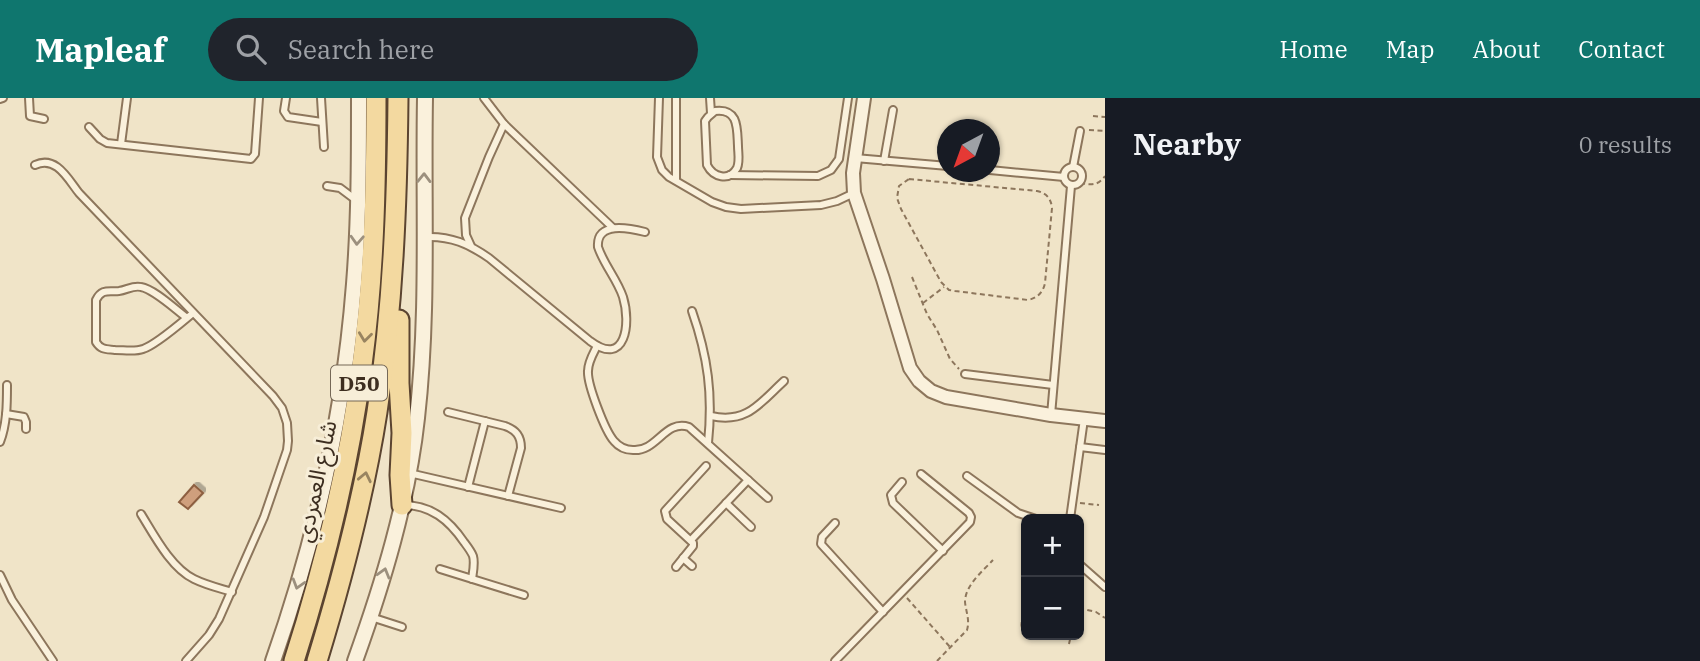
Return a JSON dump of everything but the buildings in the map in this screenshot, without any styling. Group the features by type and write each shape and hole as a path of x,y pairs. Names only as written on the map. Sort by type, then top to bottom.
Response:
{"main road":[{"name":"شارع العمردي","path":"294,661 337,508 362,365 374,235 376,98"},
{"name":"شارع العمردي","path":"317,661 345,562 369,460 383,366 397,190 398,98"},
{"path":"392,276 399,329 402,505"}],"street":[{"path":"273,661 305,562 333,443 351,322 358,202 353,182 359,98"},
{"path":"355,661 371,617 402,505 420,392 425,303 425,98"},
{"path":"864,98 853,173 854,193 910,368 919,382 946,397 1051,415 1105,421"}],"lane":[{"path":"29,98 29,115 44,119"},
{"path":"121,144 127,98"},
{"path":"89,127 102,141 251,159 255,154 259,98"},
{"path":"286,98 284,111 288,117 322,122"},
{"path":"321,98 324,147"},
{"path":"484,98 504,124 613,228"},
{"path":"659,98 658,162 665,174 712,202 733,208 821,205 854,193"},
{"path":"676,98 676,180"},
{"path":"710,98 711,113"},
{"path":"730,175 738,164 737,125 729,113 711,113 705,121 707,165 716,175 818,176 831,170 839,159 848,98"},
{"path":"884,161 893,110"},
{"path":"471,246 466,235 465,218 504,124"},
{"path":"1073,167 1080,131"},
{"path":"855,158 937,165"},
{"path":"35,165 50,163 58,168 273,396 282,408 287,423 287,450 264,517 214,627 186,661"},
{"path":"1064,177 1068,169 1079,169 1082,175 1080,183 1071,186"},
{"path":"1000,171 1064,177"},
{"path":"1064,177 1071,186"},
{"path":"340,188 353,182"},
{"path":"327,186 340,188 358,202"},
{"path":"1051,415 1071,186"},
{"path":"425,237 449,238 471,246 605,350 614,349 621,344 627,324 623,298 597,241 600,234 613,228 645,232"},
{"path":"187,318 142,287 103,291 96,300 96,342 103,349 144,349 187,318 193,313"},
{"path":"692,311 707,363 710,389 708,443"},
{"path":"597,346 588,370 589,382 609,434 615,442 623,448 642,450 651,446 675,425 682,424 708,443 768,498"},
{"path":"965,374 1053,385"},
{"path":"710,416 722,419 745,415 784,381"},
{"path":"0,442 6,414 7,385"},
{"path":"448,412 512,428 518,433 521,448 508,496"},
{"path":"6,414 24,417 26,429"},
{"path":"1071,514 1084,419"},
{"path":"468,487 485,421"},
{"path":"1080,447 1105,450"},
{"path":"676,566 693,543 667,519 665,511 706,466"},
{"path":"409,473 561,508"},
{"path":"835,661 967,526 971,517 966,510 921,474"},
{"path":"967,475 1021,514"},
{"path":"691,540 748,480"},
{"path":"902,482 891,495 893,503 943,551"},
{"path":"726,503 751,527"},
{"path":"402,505 427,508 447,521 474,558 472,579"},
{"path":"141,514 164,550 184,572 200,582 232,592"},
{"path":"835,523 822,537 821,544 883,612"},
{"path":"683,558 692,566"},
{"path":"1084,568 1105,587"},
{"path":"440,569 524,595"},
{"path":"0,575 2,585 53,661"},
{"path":"371,617 401,627"}],"path":[{"path":"1093,116 1105,117"},
{"path":"1080,131 1105,131"},
{"path":"1080,183 1093,185 1105,176"},
{"path":"915,178 1037,191 1046,195 1051,203 1051,220 1045,283 1037,296 1022,300 950,290 945,286 899,204 897,192 903,181 915,178"},
{"path":"912,277 922,304 950,359 965,374"},
{"path":"922,304 945,286"},
{"path":"1072,502 1099,505"},
{"path":"937,661 967,630 969,623 966,591 993,559"},
{"path":"902,592 951,648"},
{"path":"1084,609 1105,618"},
{"path":"1069,644 1070,640"}]}
